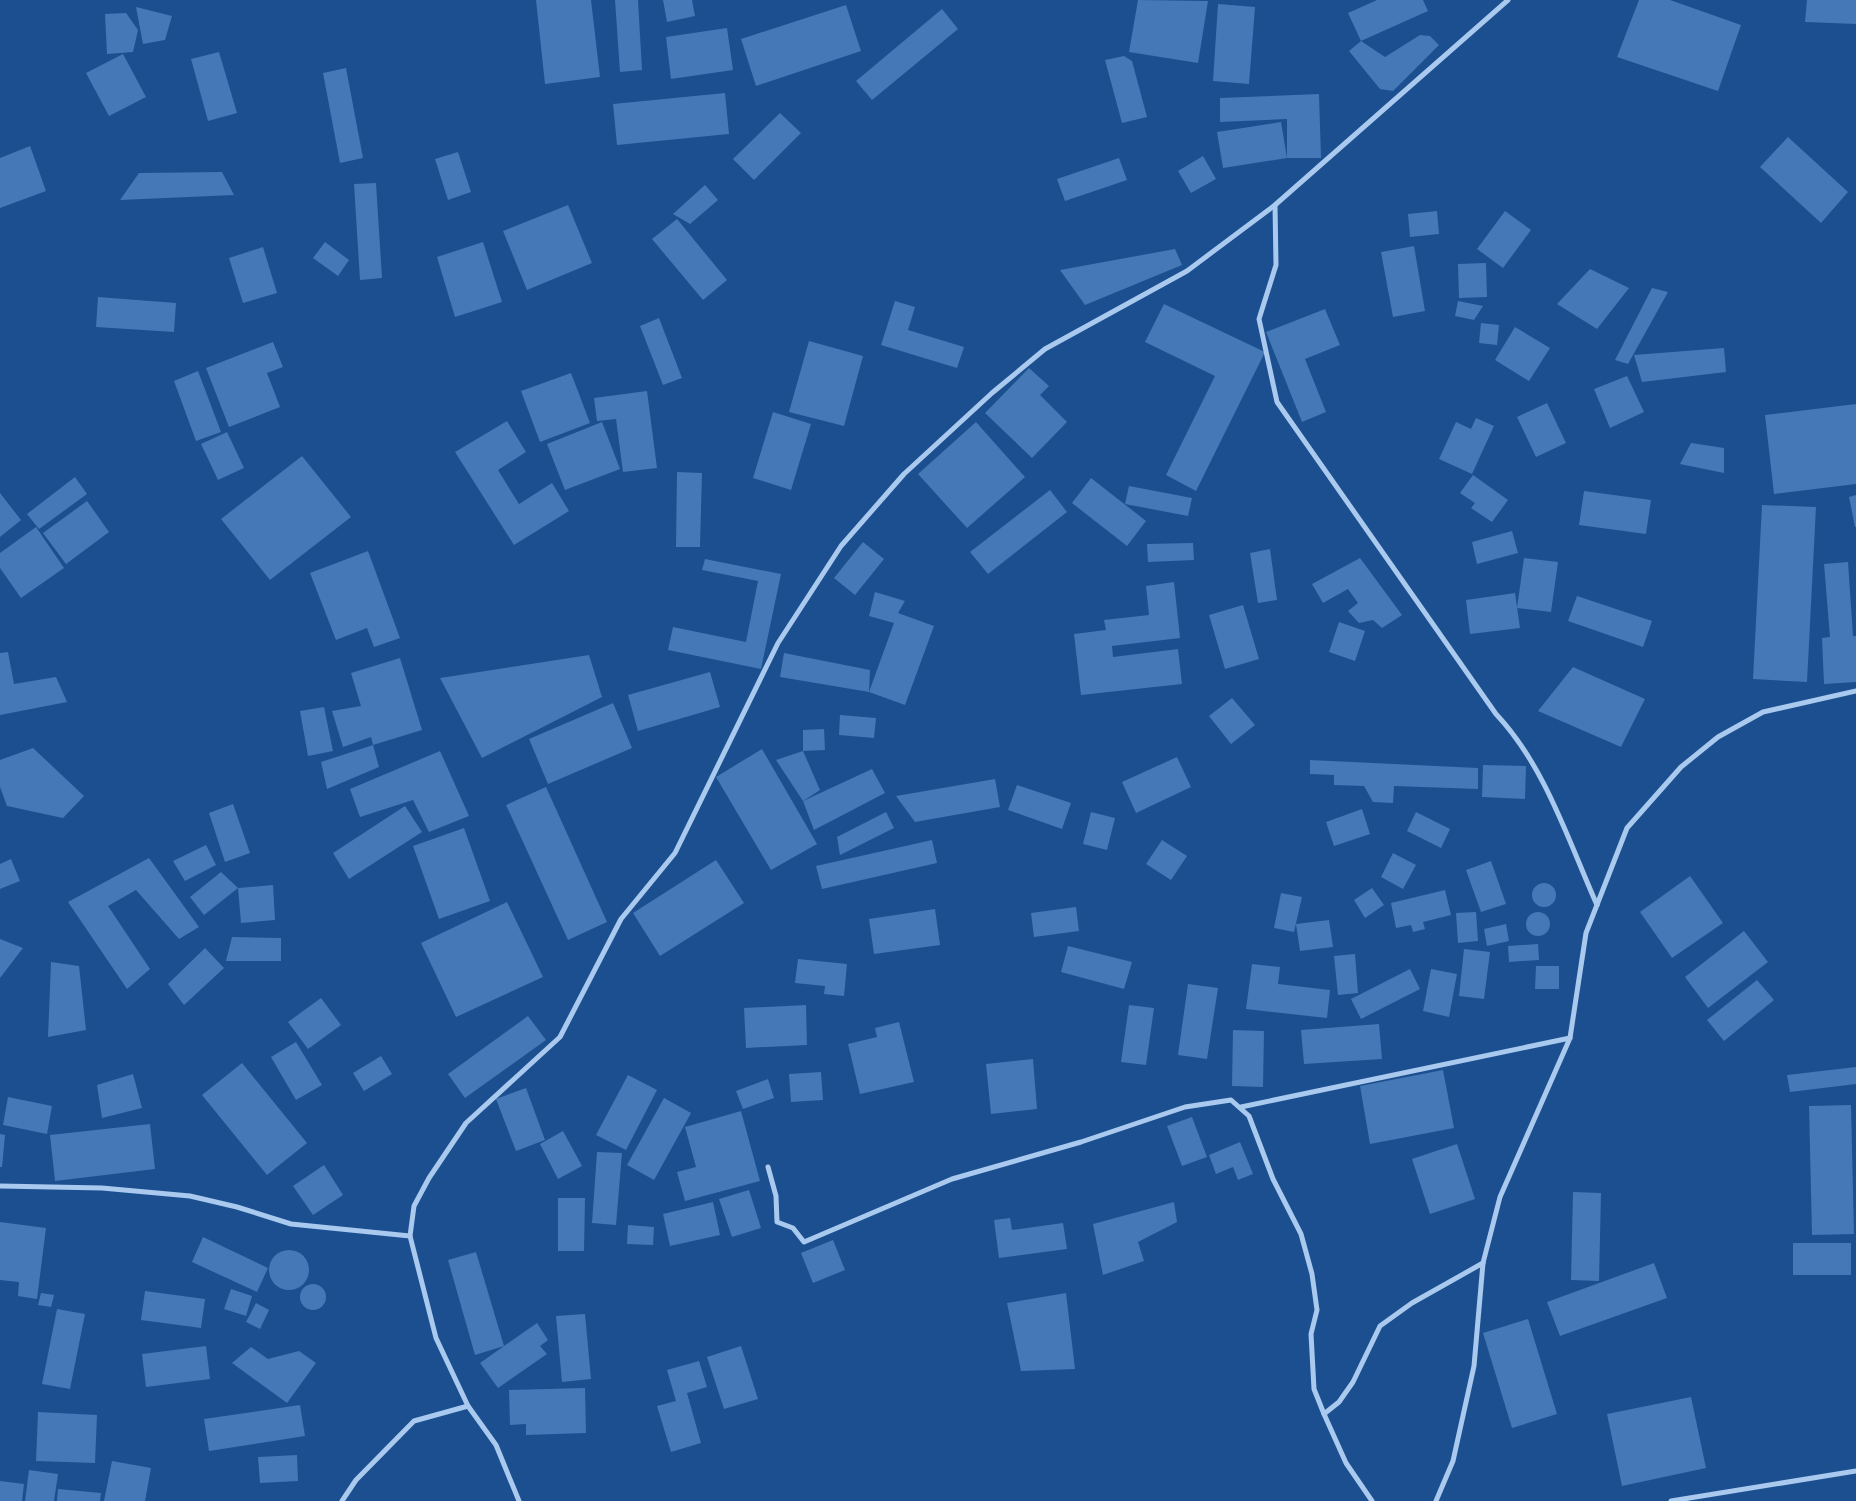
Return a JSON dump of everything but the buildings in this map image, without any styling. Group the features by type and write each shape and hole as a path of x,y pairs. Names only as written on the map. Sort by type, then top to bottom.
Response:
{"street":[{"path":"519,1501 496,1445 468,1406 436,1338 410,1236 414,1206 429,1178 466,1123 560,1037 621,919 675,853 778,643 840,546 904,474 992,393 1045,349 1187,271 1275,205 1508,0"},
{"path":"1275,205 1276,265 1259,319 1277,402 1496,714 1516,735 1544,784 1597,905"},
{"path":"1436,1501 1453,1461 1474,1366 1483,1263 1500,1197 1570,1038 1586,932 1626,828 1681,767 1718,737 1763,712 1856,691"},
{"path":"1241,1107 1570,1038"},
{"path":"768,1167 776,1196 777,1222 793,1228 804,1242 952,1179 1080,1142 1185,1106 1231,1100 1249,1116 1273,1179 1304,1242 1312,1274 1316,1310 1311,1334 1314,1389 1346,1463 1372,1501"},
{"path":"0,1186 102,1188 190,1196 236,1206 291,1224 410,1236"},
{"path":"1324,1414 1339,1402 1353,1382 1380,1326 1412,1303 1483,1263"},
{"path":"342,1501 356,1480 414,1421 468,1406"},
{"path":"1671,1501 1856,1471"}]}
